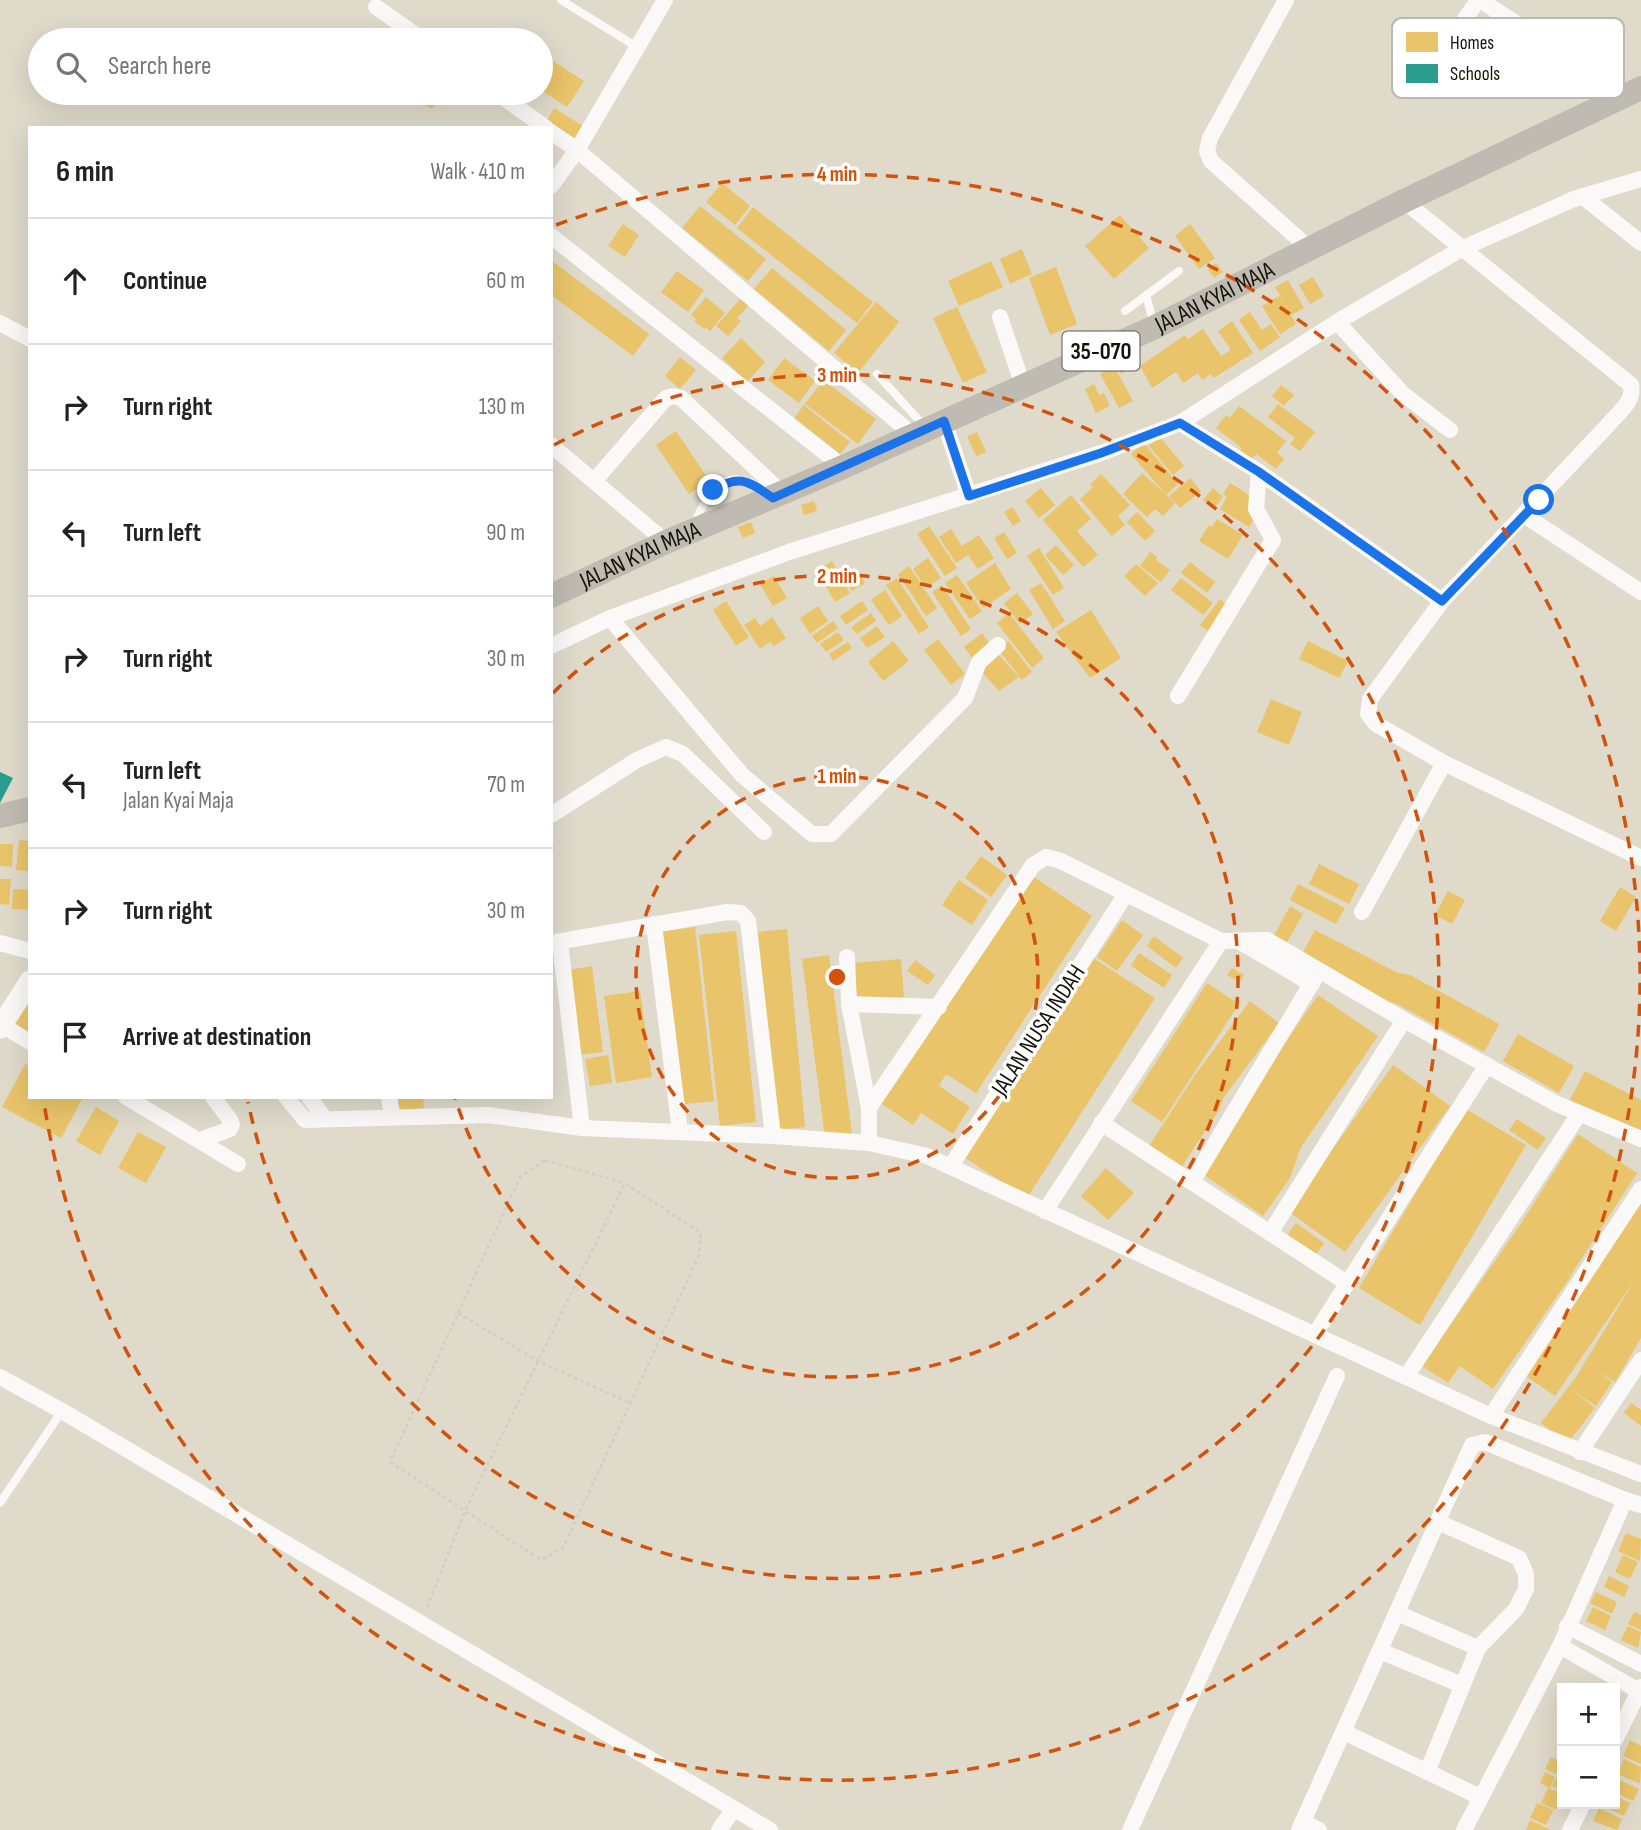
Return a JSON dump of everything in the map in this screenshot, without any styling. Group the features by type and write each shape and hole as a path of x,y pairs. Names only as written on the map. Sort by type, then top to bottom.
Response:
{"main road":[{"name":"JALAN KYAI MAJA","path":"1624,96 1641,88"},
{"name":"JALAN KYAI MAJA","path":"553,595 666,542 778,496 1154,327 1404,201 1621,98"},
{"path":"0,816 28,809"},
{"path":"1,1027 28,984"}],"street":[{"path":"553,183 577,150 665,0"},
{"path":"1286,0 1210,138 1207,151 1211,161 1310,249"},
{"path":"1466,18 1479,0 1507,18"},
{"path":"376,6 407,28"},
{"path":"1608,98 1613,102"},
{"path":"514,105 543,126"},
{"path":"553,133 928,429 964,480"},
{"path":"553,645 610,618 789,552 964,480 1101,453 1180,423 1455,244 1582,196 1641,179"},
{"path":"1582,196 1641,243"},
{"path":"1404,201 1631,385 1635,405 1442,601 1370,699 1367,710 1372,722 1444,763 1641,858"},
{"path":"553,238 843,467"},
{"path":"1000,317 1023,386"},
{"path":"1337,322 1404,394 1450,430"},
{"path":"0,323 28,338"},
{"path":"595,480 666,398 673,396 681,398 778,496"},
{"path":"1180,423 1259,472 1442,601"},
{"path":"553,447 666,542"},
{"path":"1178,696 1273,540 1256,509 1259,472"},
{"path":"1524,515 1641,592"},
{"path":"610,618 742,775 812,834 831,834 965,698 979,662 998,645"},
{"path":"553,814 637,760 666,747 683,754 764,832"},
{"path":"1362,912 1444,763"},
{"path":"869,1108 1033,865 1045,857 1061,861 1126,894 1315,977 1404,1020 1579,1114 1641,1139"},
{"name":"JALAN NUSA INDAH","path":"951,1166 1126,894"},
{"path":"582,1128 556,943 727,912 741,913 748,921 773,1136"},
{"path":"654,924 680,1132"},
{"path":"1045,1210 1101,1123 1229,940"},
{"path":"0,943 28,950"},
{"path":"846,957 849,1004 869,1108 869,1143"},
{"path":"1192,1182 1315,977"},
{"path":"849,1004 939,1007"},
{"path":"1270,1233 1404,1020"},
{"path":"1,1027 28,1041"},
{"path":"1315,1334 1487,1065"},
{"path":"129,1099 238,1164"},
{"path":"201,1140 230,1129 232,1125 214,1099"},
{"path":"288,1099 304,1121 392,1116 488,1115 582,1128 869,1143 927,1156 1491,1416 1641,1474"},
{"path":"310,1099 325,1119"},
{"path":"389,1099 392,1116"},
{"path":"486,1099 488,1115"},
{"path":"1406,1377 1579,1114"},
{"path":"1101,1123 1347,1283"},
{"path":"1491,1416 1641,1189"},
{"path":"1580,1452 1641,1360"},
{"path":"1130,1830 1337,1376"},
{"path":"0,1377 62,1411 770,1830"},
{"path":"1319,1830 1301,1826 1472,1445 1485,1442 1633,1503 1567,1626 1560,1646 1464,1830"},
{"path":"1427,1772 1478,1648 1516,1609 1526,1589 1526,1574 1519,1558 1438,1521"},
{"path":"1397,1613 1478,1648"},
{"path":"1567,1626 1641,1664"},
{"path":"1560,1646 1640,1689 1620,1730"},
{"path":"1380,1651 1462,1685"},
{"path":"1625,1719 1641,1726"},
{"path":"1344,1732 1480,1797"},
{"path":"1570,1830 1580,1809"},
{"path":"719,1830 733,1810"}],"lane":[{"path":"561,0 637,47"},
{"path":"1125,311 1178,271"},
{"path":"1146,295 1154,327"},
{"path":"877,374 928,429"},
{"path":"0,1503 62,1411"}],"path":[{"path":"545,1160 625,1183 701,1233 699,1255 563,1548 541,1560 390,1462 458,1313 520,1177 545,1160"},
{"path":"421,1623 466,1509 625,1183"},
{"path":"458,1313 538,1360 630,1404"}],"building: Homes":[{"path":"553,61 584,81 567,107 553,98"},
{"path":"554,108 583,126 576,139 547,121"},
{"path":"722,183 750,206 735,225 706,202"},
{"path":"700,206 766,259 748,281 682,228"},
{"path":"753,207 873,302 857,323 737,228"},
{"path":"1120,215 1149,248 1114,279 1085,246"},
{"path":"623,224 639,235 625,257 608,246"},
{"path":"1190,224 1215,258 1199,269 1175,236"},
{"path":"1022,249 1032,274 1010,284 1000,259"},
{"path":"991,261 1003,287 959,306 948,281"},
{"path":"553,262 649,334 633,356 553,296"},
{"path":"1216,263 1223,272 1214,278 1208,269"},
{"path":"1056,267 1077,324 1050,335 1029,278"},
{"path":"772,268 846,330 829,351 754,289"},
{"path":"677,271 704,290 688,312 661,292"},
{"path":"1313,277 1324,296 1310,304 1299,285"},
{"path":"1288,280 1304,308 1291,315 1296,324 1280,334 1262,306 1279,296 1283,301 1275,287"},
{"path":"745,294 753,301 737,318 741,321 728,336 716,326"},
{"path":"706,297 725,313 710,331 694,321 696,319 691,315"},
{"path":"876,302 899,322 858,373 834,353"},
{"path":"957,307 987,372 963,383 933,318"},
{"path":"1250,312 1262,330 1271,324 1280,337 1260,351 1239,320"},
{"path":"1232,321 1253,353 1214,378 1211,374 1202,380 1198,373 1183,383 1176,372 1152,388 1140,366 1185,335 1192,345 1188,339 1203,329 1221,356 1231,350 1218,331"},
{"path":"741,338 765,362 747,382 722,358"},
{"path":"1129,356 1135,366 1121,374 1116,364"},
{"path":"680,357 696,370 680,389 665,376"},
{"path":"784,358 815,381 799,403 768,380"},
{"path":"1114,366 1133,401 1119,408 1100,374"},
{"path":"823,380 876,419 858,444 805,404"},
{"path":"1094,384 1099,395 1104,393 1110,406 1096,413 1085,389"},
{"path":"1281,385 1294,395 1284,406 1272,396"},
{"path":"1278,404 1315,432 1300,451 1290,444 1295,438 1268,417"},
{"path":"804,405 850,442 840,454 794,418"},
{"path":"1239,406 1286,441 1277,453 1284,459 1276,469 1256,454 1252,459 1216,428 1226,415 1230,418"},
{"path":"676,431 709,480 689,494 656,445"},
{"path":"977,432 986,452 976,456 967,436"},
{"path":"1160,437 1184,466 1173,475 1149,446"},
{"path":"1144,443 1178,484 1166,495 1131,454"},
{"path":"1142,473 1175,503 1163,516 1155,509 1147,517 1123,494"},
{"path":"1101,474 1130,505 1118,516 1125,525 1112,536 1080,499 1093,487 1090,485"},
{"path":"1190,478 1201,491 1180,508 1169,496"},
{"path":"1230,483 1256,499 1249,511 1256,516 1249,527 1220,509 1227,497 1223,494"},
{"path":"1041,488 1055,505 1039,518 1025,501"},
{"path":"1213,488 1223,497 1214,508 1203,500"},
{"path":"1071,495 1091,519 1077,531 1098,555 1083,567 1043,520"},
{"path":"814,501 817,511 804,515 801,505"},
{"path":"1013,507 1021,521 1013,526 1004,512"},
{"path":"1137,512 1155,531 1145,541 1127,522"},
{"path":"1217,519 1243,535 1228,559 1199,541 1209,525 1212,527"},
{"path":"751,522 755,533 743,538 738,527"},
{"path":"929,526 957,568 945,576 917,534"},
{"path":"951,529 962,546 979,535 994,558 978,569 968,555 956,563 939,537"},
{"path":"1004,532 1017,553 1007,559 994,538"},
{"path":"1056,545 1074,565 1063,575 1045,555"},
{"path":"1039,548 1064,588 1053,595 1027,556"},
{"path":"1150,552 1170,570 1161,582 1140,566"},
{"path":"928,558 941,578 926,588 913,569"},
{"path":"832,561 850,593 835,602 817,571"},
{"path":"1190,562 1215,582 1207,593 1181,573"},
{"path":"995,563 1011,589 983,608 966,583"},
{"path":"1136,564 1158,583 1145,596 1124,576"},
{"path":"909,566 937,608 926,616 898,574"},
{"path":"859,572 865,583 852,591 845,580"},
{"path":"957,575 982,611 970,619 945,583"},
{"path":"774,576 787,598 773,606 760,584"},
{"path":"897,578 929,627 919,634 886,585"},
{"path":"1181,578 1213,603 1203,615 1171,590"},
{"path":"1041,583 1065,621 1053,629 1029,590"},
{"path":"942,585 971,629 961,636 932,592"},
{"path":"885,590 902,616 889,625 871,600"},
{"path":"1017,593 1033,614 1020,624 1004,603"},
{"path":"1220,599 1232,608 1212,634 1200,625"},
{"path":"726,601 749,637 736,646 713,610"},
{"path":"862,601 868,610 846,625 840,616"},
{"path":"818,606 828,621 810,634 800,618"},
{"path":"1091,610 1121,658 1090,678 1056,632"},
{"path":"871,613 876,621 857,634 851,627"},
{"path":"1009,613 1044,658 1032,668 997,623"},
{"path":"772,617 786,638 774,646 770,642 760,649 744,625 755,618 760,626"},
{"path":"833,621 838,628 817,643 812,636"},
{"path":"877,626 885,637 867,648 860,638"},
{"path":"838,632 844,640 826,652 820,644"},
{"path":"982,633 991,646 973,659 964,647"},
{"path":"938,639 965,674 951,685 924,650"},
{"path":"893,641 909,661 883,681 868,662"},
{"path":"1008,641 1032,672 1022,680 998,649"},
{"path":"1308,641 1348,661 1339,678 1299,659"},
{"path":"848,642 852,648 833,661 829,654"},
{"path":"999,655 1019,677 999,691 981,671"},
{"path":"1271,699 1302,712 1289,745 1257,732"},
{"path":"19,840 28,841 28,871 16,870"},
{"path":"0,844 13,844 12,867 0,866"},
{"path":"981,856 1007,875 991,897 965,878"},
{"path":"1319,864 1359,884 1349,904 1309,884"},
{"path":"1028,873 1092,916 976,1093 946,1074 939,1086 970,1107 953,1134 921,1113 913,1125 879,1102"},
{"path":"0,879 11,879 9,905 0,904"},
{"path":"959,880 988,900 972,925 942,905"},
{"path":"1298,884 1345,908 1336,924 1290,900"},
{"path":"1620,887 1636,897 1616,931 1600,921"},
{"path":"13,889 28,890 28,910 12,909"},
{"path":"1448,891 1465,900 1452,924 1435,915"},
{"path":"1290,906 1303,914 1285,946 1272,939"},
{"path":"1122,920 1143,935 1117,971 1097,957"},
{"path":"695,927 714,1101 677,1105 658,932"},
{"path":"787,929 805,1127 777,1130 758,932"},
{"path":"1315,930 1398,973 1410,975 1499,1024 1484,1052 1395,1003 1383,1001 1300,958"},
{"path":"736,931 756,1122 720,1126 699,935"},
{"path":"1154,936 1183,958 1176,968 1147,946"},
{"path":"1139,953 1172,975 1164,988 1131,966"},
{"path":"1087,954 1155,998 1027,1198 959,1154"},
{"path":"829,955 852,1134 825,1138 802,959"},
{"path":"901,959 904,997 857,1001 854,963"},
{"path":"915,960 935,975 928,985 907,971"},
{"path":"592,966 603,1052 579,1055 568,970"},
{"path":"1232,968 1244,975 1240,982 1227,975"},
{"path":"1207,983 1239,1004 1162,1122 1131,1101"},
{"path":"640,991 652,1077 616,1083 604,996"},
{"path":"1318,995 1378,1036 1301,1147 1290,1178 1263,1216 1201,1173 1246,1108 1250,1094"},
{"path":"28,1001 28,1037 12,1027"},
{"path":"1250,1001 1279,1023 1224,1097 1219,1110 1181,1168 1149,1146 1195,1075"},
{"path":"1518,1034 1574,1066 1559,1093 1503,1061"},
{"path":"608,1055 612,1083 590,1086 585,1059"},
{"path":"26,1063 28,1099 82,1099 61,1138 2,1107"},
{"path":"1393,1065 1450,1106 1345,1252 1288,1211"},
{"path":"1585,1071 1641,1100 1641,1135 1570,1100"},
{"path":"398,1099 423,1099 424,1108 400,1110"},
{"path":"96,1107 119,1121 100,1155 76,1141"},
{"path":"1466,1109 1526,1145 1420,1325 1359,1288"},
{"path":"1517,1119 1546,1138 1538,1150 1509,1130"},
{"path":"138,1132 166,1147 146,1183 118,1168"},
{"path":"1578,1134 1637,1173 1571,1275 1562,1270 1571,1276 1493,1389 1460,1366 1448,1383 1422,1366 1520,1225"},
{"path":"1106,1168 1134,1193 1108,1220 1081,1196"},
{"path":"1641,1199 1641,1338 1615,1382 1595,1370 1612,1382 1596,1406 1574,1392 1595,1408 1567,1444 1541,1423 1576,1377 1636,1278 1555,1396 1523,1374"},
{"path":"1296,1223 1324,1243 1312,1260 1284,1240"},
{"path":"1631,1403 1641,1410 1641,1426 1624,1413"},
{"path":"1626,1533 1641,1539 1640,1561 1618,1551"},
{"path":"1623,1555 1638,1562 1630,1579 1615,1572"},
{"path":"1609,1576 1629,1586 1624,1597 1604,1587"},
{"path":"1596,1592 1617,1602 1612,1614 1590,1603"},
{"path":"1593,1607 1611,1616 1605,1630 1586,1621"},
{"path":"1634,1612 1641,1615 1641,1630 1628,1624"},
{"path":"1628,1626 1641,1632 1638,1648 1621,1640"},
{"path":"1630,1740 1641,1746 1641,1764 1623,1756"},
{"path":"1551,1757 1557,1760 1556,1774 1545,1769"},
{"path":"1624,1759 1641,1767 1640,1784 1620,1775"},
{"path":"1545,1772 1555,1777 1550,1788 1540,1783"},
{"path":"1557,1776 1557,1788 1552,1786"},
{"path":"1620,1780 1639,1789 1633,1801 1620,1794"},
{"path":"1548,1788 1557,1792 1556,1810 1541,1803"},
{"path":"1620,1798 1630,1803 1624,1816 1609,1809 1620,1809"},
{"path":"1537,1803 1553,1810 1546,1825 1530,1818"},
{"path":"1599,1809 1622,1819 1617,1830 1593,1821"},
{"path":"1530,1820 1551,1830 1526,1830"}],"building: Schools":[{"path":"0,772 13,778 0,803"}],"route":[{"path":"713,490 727,481 737,480 749,482 773,498 944,421 969,496 1101,453 1180,423 1259,472 1442,601 1539,500"}]}
